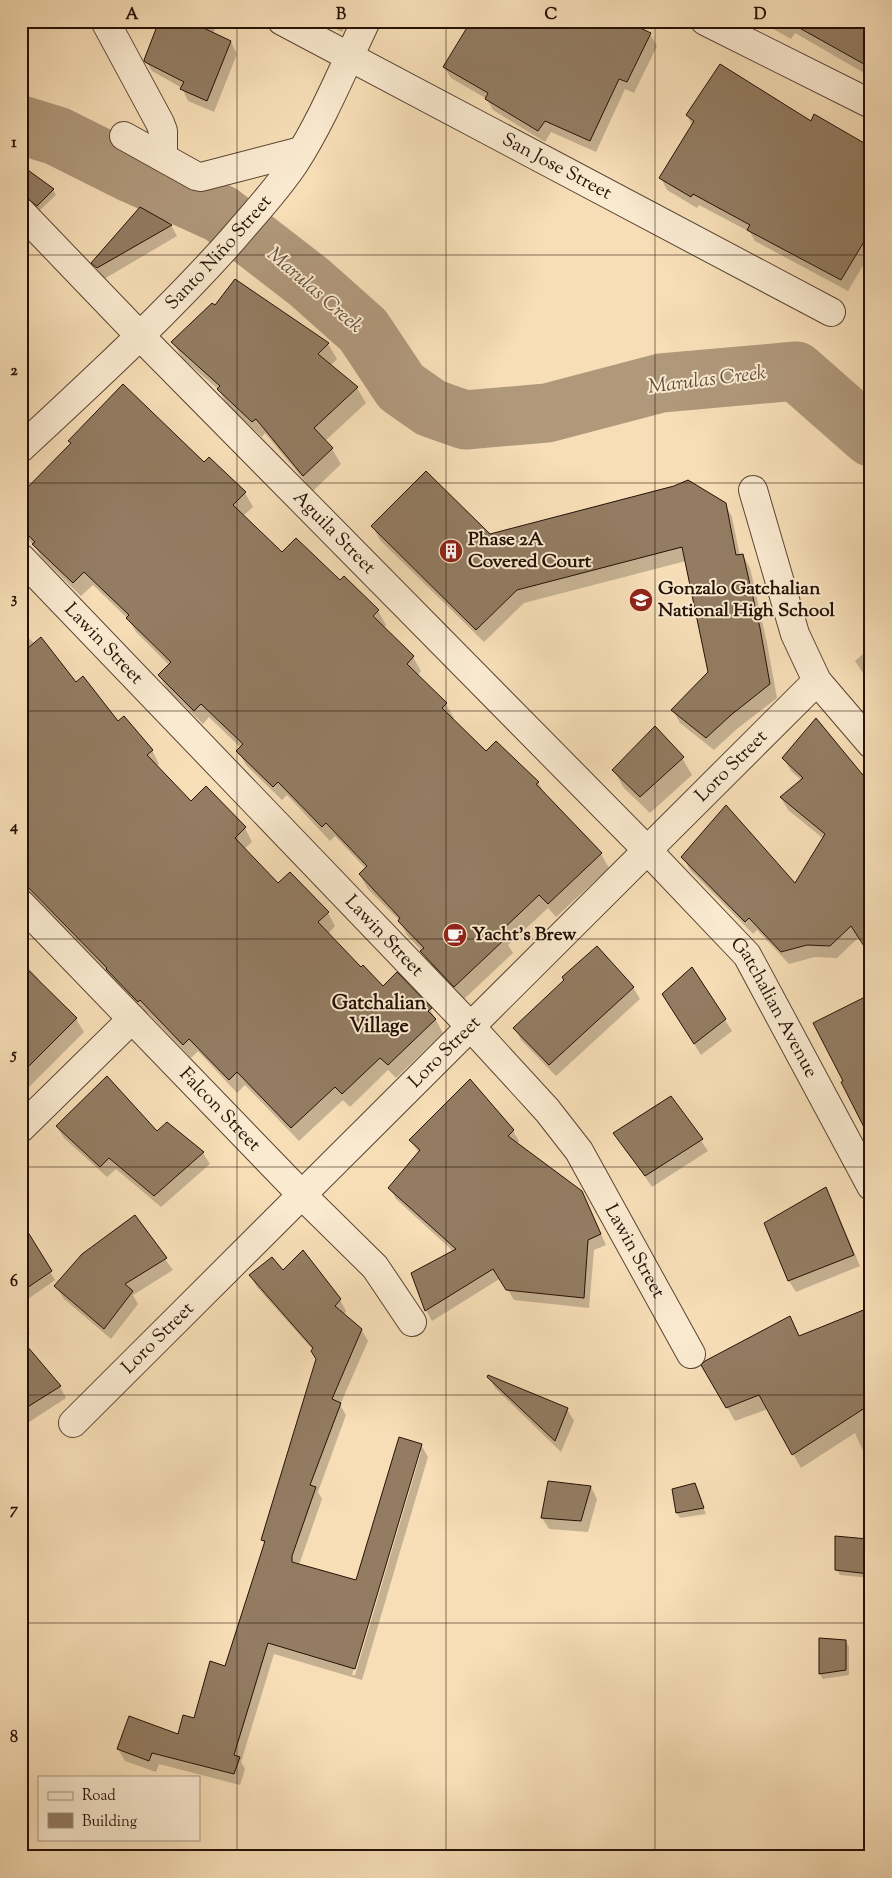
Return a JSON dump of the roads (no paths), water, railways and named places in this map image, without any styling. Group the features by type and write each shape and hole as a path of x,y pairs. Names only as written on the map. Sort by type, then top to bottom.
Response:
{"street":[{"path":"105,21 160,124 163,157"},
{"name":"San Jose Street","path":"282,21 831,312"},
{"name":"Santo Niño Street","path":"21,448 140,336 215,259 274,192 320,118 366,21"},
{"path":"705,21 871,104"},
{"path":"124,136 201,177 301,151"},
{"name":"Aguila Street","path":"21,212 140,336 648,851"},
{"path":"753,490 795,634 817,681 871,744"},
{"name":"Lawin Street","path":"21,558 471,1027 547,1110 579,1151 691,1354"},
{"name":"Loro Street","path":"73,1423 817,681"},
{"name":"Gatchalian Avenue","path":"648,851 747,955 871,1186"},
{"name":"Falcon Street","path":"21,904 302,1195 375,1267 412,1322"},
{"path":"21,1128 132,1019"}],"waterway":[{"name":"Marulas Creek","path":"21,125 57,136 133,174 221,214 309,282 363,330 401,387 431,408 465,420 547,413 661,383 796,371 871,437"}],"place":[{"name":"Phase 2A Covered Court","path":"451,551"},
{"name":"Gonzalo Gatchalian National High School","path":"641,600"},
{"name":"Yacht’s Brew","path":"455,935"}],"district":[{"name":"Gatchalian Village","path":"379,1016"}]}
